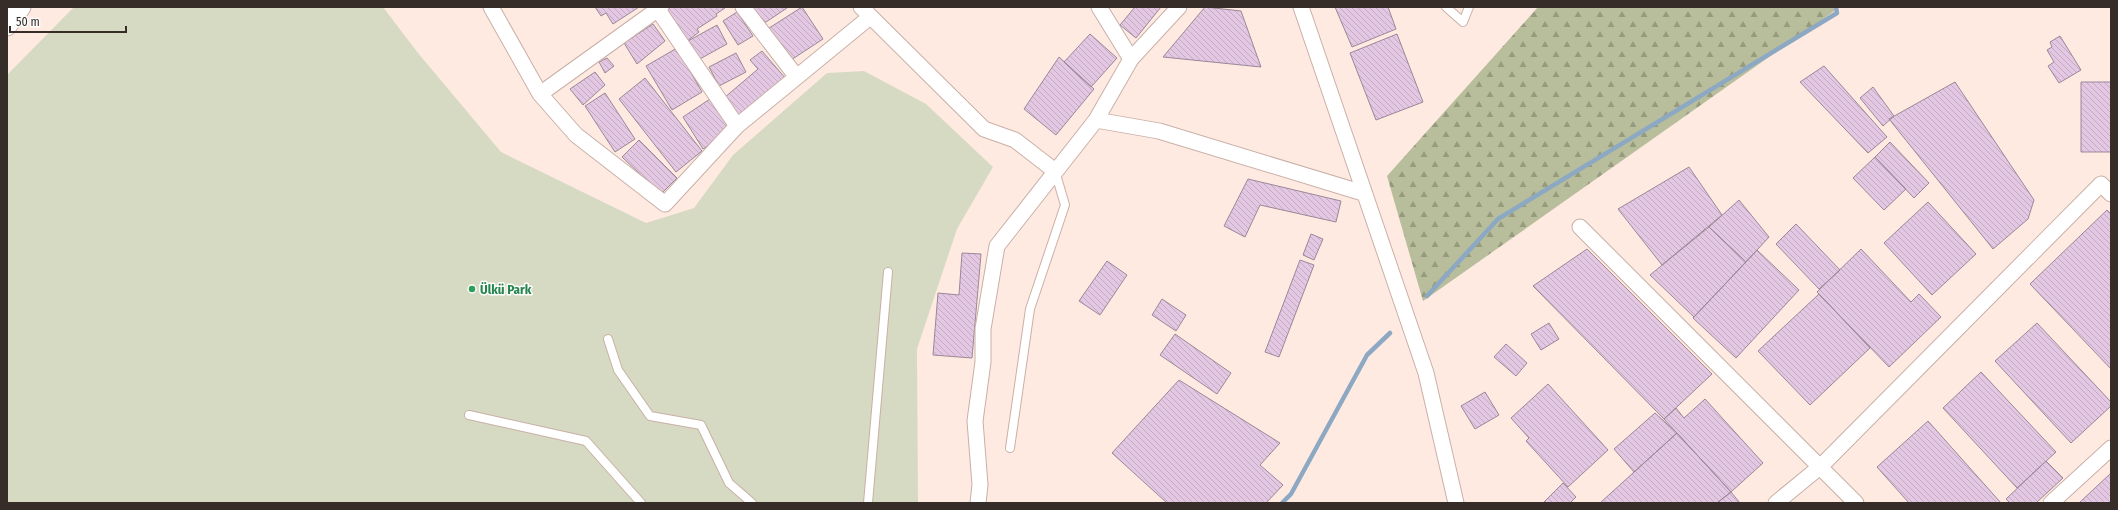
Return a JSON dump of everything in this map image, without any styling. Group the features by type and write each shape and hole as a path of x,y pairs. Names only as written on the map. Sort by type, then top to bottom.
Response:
{"street":[{"path":"7,26 21,7"},
{"path":"491,7 512,41 540,94 576,135 665,204 737,126 796,76 865,12 984,128 1015,140 1055,171"},
{"path":"743,7 796,76"},
{"path":"1098,7 1131,59"},
{"path":"978,503 980,485 975,421 983,362 982,329 997,246 1096,120 1131,59 1179,7"},
{"path":"1301,7 1363,193 1426,374 1456,503"},
{"path":"540,94 658,8 737,126"},
{"path":"1096,120 1159,131 1363,193"},
{"path":"1776,503 1821,466 2101,184 2111,194"},
{"path":"1580,227 1821,466 1856,503"},
{"path":"2051,503 2111,448"}],"lane":[{"path":"1446,7 1463,22 1469,7"},
{"path":"1010,448 1030,309 1065,205 1055,171"},
{"path":"868,503 888,272"},
{"path":"608,339 618,370 650,416 701,425 729,483 752,503"},
{"path":"469,415 586,441 640,503"}],"green space":[{"name":"Ülkü Park","path":"74,7 383,7 418,53 501,152 646,223 694,208 733,155 827,73 864,71 926,104 993,167 957,229 917,349 918,503 7,503 7,75"},
{"path":"1538,7 1840,7 1423,301 1387,176"}],"building":[{"path":"595,7 639,7 613,24 606,13 601,16"},
{"path":"671,7 725,8 716,14 717,16 697,29 699,32 687,41 667,10"},
{"path":"802,7 823,39 788,62 766,30"},
{"path":"1135,7 1161,7 1136,38 1120,25"},
{"path":"1205,7 1241,11 1261,67 1163,57"},
{"path":"1335,7 1388,7 1396,29 1352,47"},
{"path":"753,8 787,8 763,24"},
{"path":"737,12 753,36 738,45 723,21"},
{"path":"653,24 665,41 637,64 624,43"},
{"path":"717,25 727,44 698,60 688,41"},
{"path":"1090,34 1117,58 1091,87 1064,62"},
{"path":"1397,34 1423,102 1376,120 1350,53"},
{"path":"2060,36 2081,70 2059,83 2048,66 2054,62 2047,50 2052,47 2050,42"},
{"path":"677,48 702,92 672,110 646,66"},
{"path":"762,51 786,79 741,118 724,98 758,69 750,60"},
{"path":"736,53 746,72 719,86 709,67"},
{"path":"1059,57 1094,89 1056,135 1024,109"},
{"path":"607,58 614,66 605,73 599,62"},
{"path":"1824,66 1887,137 1868,153 1800,82"},
{"path":"595,72 605,85 583,105 570,89"},
{"path":"645,78 702,151 676,172 619,99"},
{"path":"1955,82 2034,200 2028,219 1993,249 1889,119"},
{"path":"2081,82 2111,82 2111,152 2081,152"},
{"path":"1873,87 1894,116 1883,126 1860,98"},
{"path":"605,93 635,139 615,152 585,106"},
{"path":"710,99 731,131 703,149 683,117"},
{"path":"639,140 677,178 661,194 622,157"},
{"path":"1890,142 1929,183 1914,198 1875,157"},
{"path":"1875,157 1906,189 1884,210 1853,178"},
{"path":"1689,167 1722,215 1662,265 1618,209"},
{"path":"1248,179 1341,201 1336,222 1260,205 1245,237 1224,226"},
{"path":"1739,200 1769,237 1746,262 1709,227"},
{"path":"1928,202 1976,254 1932,295 1884,243"},
{"path":"2107,210 2111,214 2111,369 2030,284"},
{"path":"1796,224 1840,270 1819,289 1776,244"},
{"path":"1709,227 1746,262 1694,317 1650,275"},
{"path":"1311,234 1323,239 1314,260 1303,255"},
{"path":"1587,249 1712,374 1664,419 1533,286"},
{"path":"1861,249 1911,302 1919,294 1941,317 1889,367 1817,292"},
{"path":"1757,250 1799,290 1736,358 1693,318"},
{"path":"962,253 981,254 972,358 933,355 938,293 959,295"},
{"path":"1300,260 1314,265 1279,357 1265,352"},
{"path":"1107,261 1127,275 1100,315 1079,301"},
{"path":"1819,294 1870,348 1810,405 1758,351"},
{"path":"1162,299 1186,315 1176,331 1152,315"},
{"path":"1549,323 1559,339 1541,350 1531,334"},
{"path":"2037,323 2111,402 2111,406 2071,443 1995,361"},
{"path":"1175,334 1231,373 1217,394 1160,355"},
{"path":"1506,344 1527,363 1516,376 1494,357"},
{"path":"1981,372 2056,452 2017,488 1943,408"},
{"path":"1179,380 1280,443 1260,465 1283,485 1266,503 1167,503 1112,453"},
{"path":"1548,384 1608,450 1568,487 1526,441 1529,438 1511,418"},
{"path":"1485,392 1499,415 1475,429 1461,406"},
{"path":"1705,399 1763,463 1731,492 1664,419 1676,408 1684,418"},
{"path":"1655,413 1677,433 1634,472 1614,449"},
{"path":"1928,421 2001,503 1909,503 1877,467"},
{"path":"1677,433 1731,492 1717,503 1600,503"},
{"path":"2046,461 2063,478 2036,503 2010,503 2006,499"},
{"path":"2111,473 2111,503 2079,503"},
{"path":"1563,483 1576,497 1570,503 1543,503"},
{"path":"1731,492 1740,503 1717,503"}],"waterway":[{"path":"1427,296 1498,219 1837,13 1836,7"},
{"path":"1282,503 1291,494 1367,355 1390,333"}],"place":[{"name":"Ülkü Park","path":"472,289"}]}
